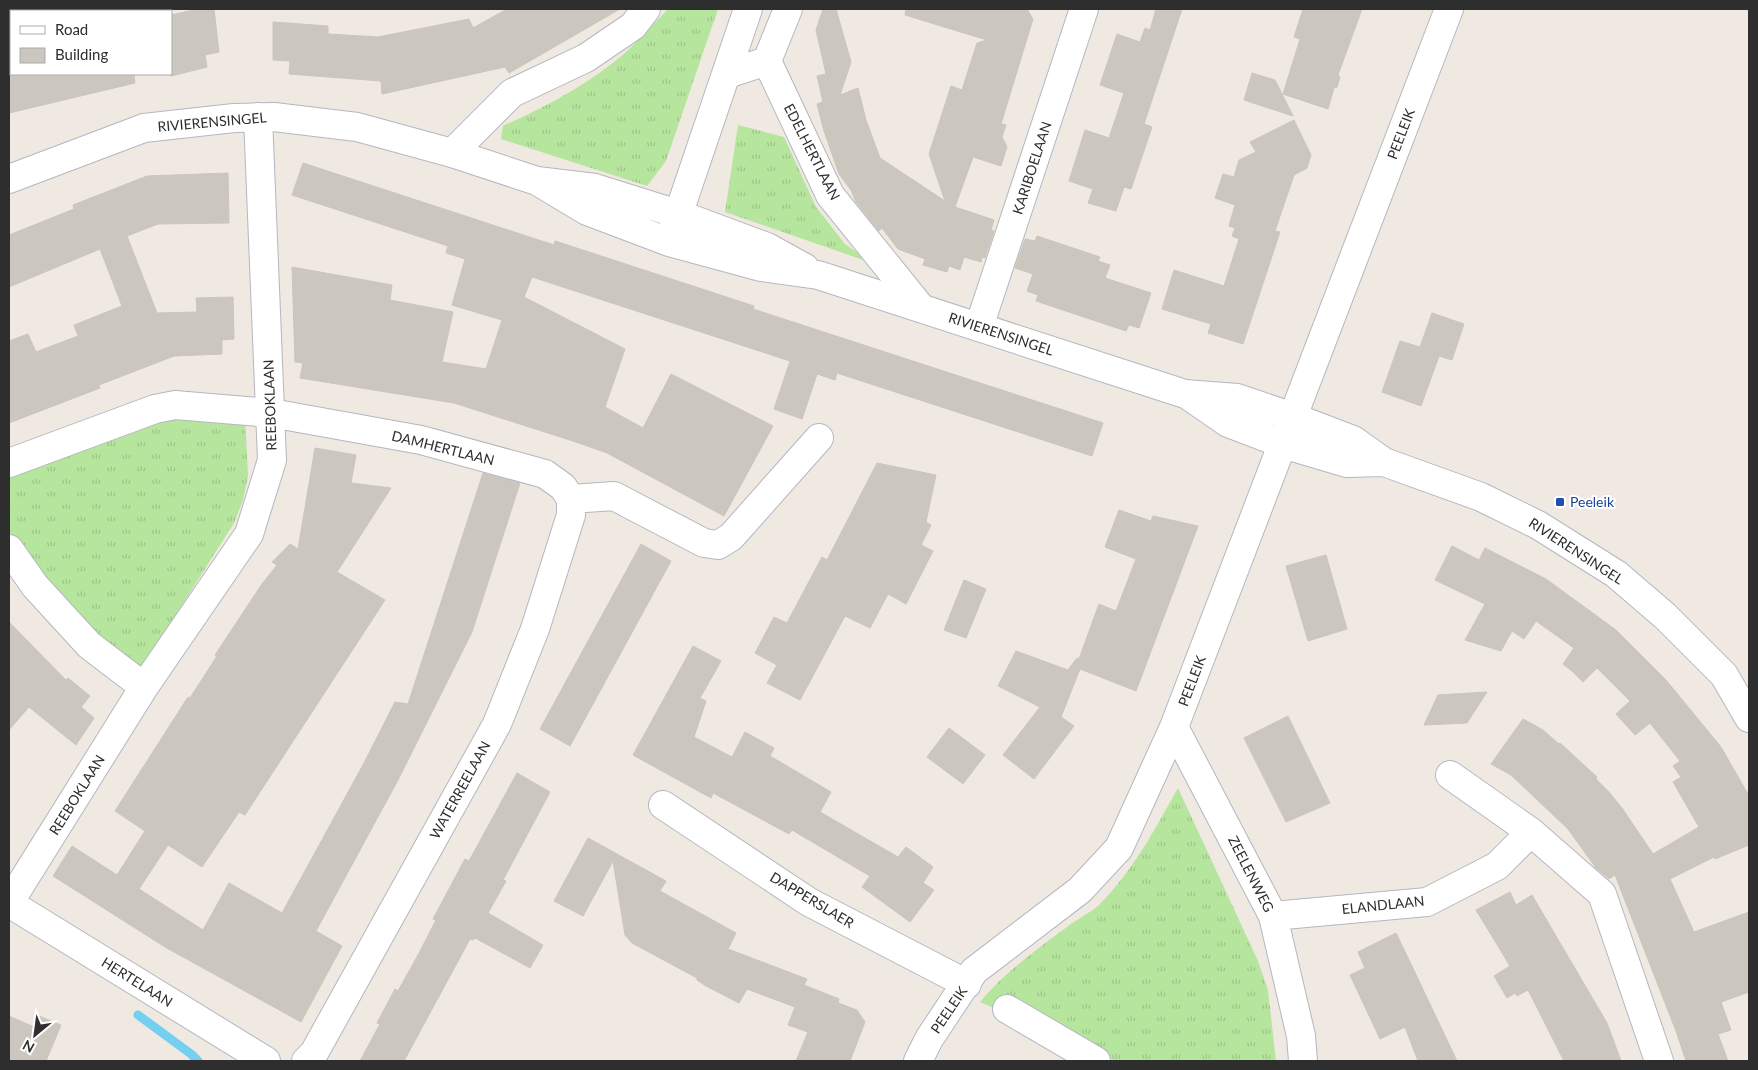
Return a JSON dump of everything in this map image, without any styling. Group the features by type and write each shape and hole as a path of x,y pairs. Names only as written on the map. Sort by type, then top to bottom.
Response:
{"street":[{"path":"452,153 512,93 586,58 633,26 646,9"},
{"path":"669,242 748,9"},
{"path":"727,74 767,61 788,9"},
{"name":"KARIBOELAAN","path":"979,327 1084,9"},
{"name":"PEELEIK","path":"918,1061 929,1039 974,971 1080,890 1119,848 1174,727 1449,9"},
{"name":"EDELHERTLAAN","path":"767,61 830,195 921,308"},
{"name":"REEBOKLAAN","path":"9,903 144,687 249,534 272,460 258,117"},
{"name":"RIVIERENSINGEL","path":"9,179 144,128 234,118 274,117 358,127 452,153 537,181 595,188 678,214 767,247 818,275"},
{"name":"RIVIERENSINGEL","path":"537,181 587,211 669,242 761,268 818,275 1185,394 1237,398 1353,440 1384,462 1481,497 1530,521 1616,574 1665,616 1724,675 1749,718"},
{"name":"RIVIERENSINGEL","path":"1185,394 1228,423 1283,444 1347,463 1384,462"},
{"name":"DAMHERTLAAN","path":"9,463 155,409 175,405 271,414 421,440 545,474 563,487 571,499"},
{"path":"571,499 614,496 704,543 718,545 731,537 819,438"},
{"name":"WATERREELAAN","path":"306,1061 314,1053 497,724 535,629 570,515 571,499"},
{"path":"9,549 35,586 89,645 144,687"},
{"name":"ZEELENWEG","path":"1174,727 1273,916 1301,1036 1303,1061"},
{"path":"1450,775 1531,832 1602,894 1659,1061"},
{"name":"DAPPERSLAER","path":"663,805 809,902 966,984"},
{"name":"ELANDLAAN","path":"1273,916 1426,902 1498,866 1531,832"},
{"name":"HERTELAAN","path":"9,903 266,1061"},
{"path":"1007,1009 1096,1061"}],"green space":[{"path":"668,9 718,9 666,161 647,186 501,139 503,126 551,103 597,75 625,53"},
{"path":"738,125 784,137 816,207 845,244 872,263 725,212"},
{"path":"244,398 248,476 243,500 234,523 137,676 46,583 10,533 9,476 183,409"},
{"path":"1178,788 1258,961 1268,990 1276,1061 1116,1061 980,1002 989,991 1021,962 1099,905 1133,864"}],"building":[{"path":"198,9 214,9 219,52 205,55 207,67 171,76 172,15"},
{"path":"507,9 620,9 509,73 505,67 382,94 381,81 289,74 290,61 273,60 273,22 328,26 328,34 378,37 469,19 473,28"},
{"path":"823,9 836,9 851,62 840,95 858,88 866,120 880,158 945,201 929,154 951,86 962,90 977,43 987,40 905,15 906,9 1027,9 1033,19 1001,124 1006,125 1002,137 1007,147 1001,166 973,157 955,207 994,220 991,230 994,231 985,258 982,257 981,262 964,257 960,270 949,266 947,272 923,265 925,259 898,249 882,228 879,231 856,202 851,190 839,174 817,104 823,102 817,76 826,74 816,30"},
{"path":"1156,9 1182,9 1144,124 1152,127 1131,189 1124,187 1116,211 1088,203 1093,189 1069,181 1085,130 1109,138 1124,93 1100,85 1117,34 1140,42 1145,28 1150,30"},
{"path":"1303,9 1362,9 1328,109 1283,94 1300,39 1294,37"},
{"path":"1252,73 1275,80 1293,116 1244,100"},
{"path":"9,74 134,75 135,83 9,113"},
{"path":"1294,120 1311,155 1307,168 1294,175 1275,231 1280,232 1243,344 1208,333 1211,324 1162,309 1174,270 1224,286 1239,239 1232,236 1235,228 1229,226 1235,205 1215,198 1223,174 1234,177 1239,160 1256,152 1250,142"},
{"path":"303,163 554,245 555,241 592,253 754,306 753,309 1103,423 1092,456 837,373 835,380 817,374 802,419 774,409 790,361 532,277 524,297 625,349 605,407 643,428 671,374 773,426 724,516 607,453 579,443 454,403 300,378 303,363 295,362 292,267 392,285 390,300 453,312 442,362 486,369 502,320 452,305 465,259 446,253 448,246 292,195"},
{"path":"228,173 229,223 158,224 127,236 157,313 197,312 196,298 233,297 234,339 222,340 222,354 174,356 99,385 100,388 9,423 9,341 28,334 36,352 78,336 74,325 122,306 100,249 9,287 9,235 74,209 73,205 147,176"},
{"path":"1037,236 1100,257 1098,261 1110,265 1105,278 1151,293 1139,328 1129,325 1126,331 1036,301 1038,295 1027,291 1033,274 1015,268 1025,239 1035,241"},
{"path":"1432,313 1464,324 1452,360 1439,356 1421,406 1382,392 1400,341 1420,347"},
{"path":"315,448 356,455 351,483 391,488 337,572 385,600 245,815 239,812 202,867 168,845 139,889 203,930 229,883 282,913 395,702 408,704 483,473 520,483 472,632 398,780 316,931 342,946 301,1022 165,947 53,876 72,846 117,875 145,831 115,811 188,697 190,698 217,656 215,655 262,584 277,565 272,562 290,544 298,549"},
{"path":"877,463 936,475 926,522 931,525 921,545 933,551 906,604 888,594 870,628 845,616 800,700 767,683 777,665 755,653 774,617 787,623 822,557 827,560"},
{"path":"1119,510 1151,521 1153,516 1198,526 1136,691 1080,669 1061,717 1074,726 1034,779 1003,755 1040,707 998,686 1016,651 1068,670 1077,658 1079,659 1099,604 1116,611 1136,559 1105,547"},
{"path":"641,544 671,561 570,746 540,729"},
{"path":"1452,546 1479,560 1485,548 1546,579 1616,630 1666,680 1721,747 1749,796 1749,845 1715,859 1714,857 1670,879 1694,932 1749,912 1749,992 1721,1002 1731,1030 1718,1034 1728,1061 1686,1061 1615,875 1609,879 1596,868 1568,829 1511,775 1491,764 1523,719 1543,730 1597,777 1596,779 1622,808 1653,854 1699,827 1673,782 1681,777 1673,766 1680,761 1650,723 1635,735 1616,714 1630,701 1597,668 1583,682 1563,664 1574,648 1536,621 1524,639 1512,631 1501,651 1465,640 1485,604 1435,580"},
{"path":"1326,555 1347,629 1308,641 1286,566"},
{"path":"964,580 986,589 966,638 944,630"},
{"path":"9,622 66,680 68,678 90,696 81,707 94,718 76,745 29,707 9,730"},
{"path":"693,646 721,661 700,698 706,701 694,737 732,757 745,732 774,748 770,756 831,792 820,812 898,857 906,847 933,867 923,883 934,890 910,922 862,887 870,876 792,830 789,834 713,793 711,798 633,755"},
{"path":"1487,692 1467,723 1424,725 1438,695"},
{"path":"1288,716 1330,803 1286,822 1244,738"},
{"path":"949,728 985,755 963,784 927,757"},
{"path":"517,773 550,792 503,880 506,881 488,913 543,945 530,968 475,938 473,940 470,939 404,1061 360,1061 380,1024 377,1023 395,989 398,991 418,955 436,920 433,919 465,859 469,861"},
{"path":"588,838 666,881 660,891 736,933 728,949 807,979 804,985 839,999 838,1003 857,1010 865,1022 850,1061 796,1061 808,1032 788,1025 795,1007 747,989 739,1003 632,943 625,935 613,861 583,916 554,901"},
{"path":"1510,892 1516,905 1532,895 1607,1023 1621,1061 1564,1061 1528,990 1517,996 1515,993 1507,998 1494,976 1510,966 1476,910"},
{"path":"1396,933 1457,1061 1418,1061 1405,1027 1380,1039 1350,975 1365,968 1358,952"},
{"path":"9,1016 34,1027 39,1016 61,1025 46,1061 9,1061"}],"waterway":[{"path":"138,1015 198,1061"}],"place":[{"name":"Peeleik","path":"1560,502"}]}
